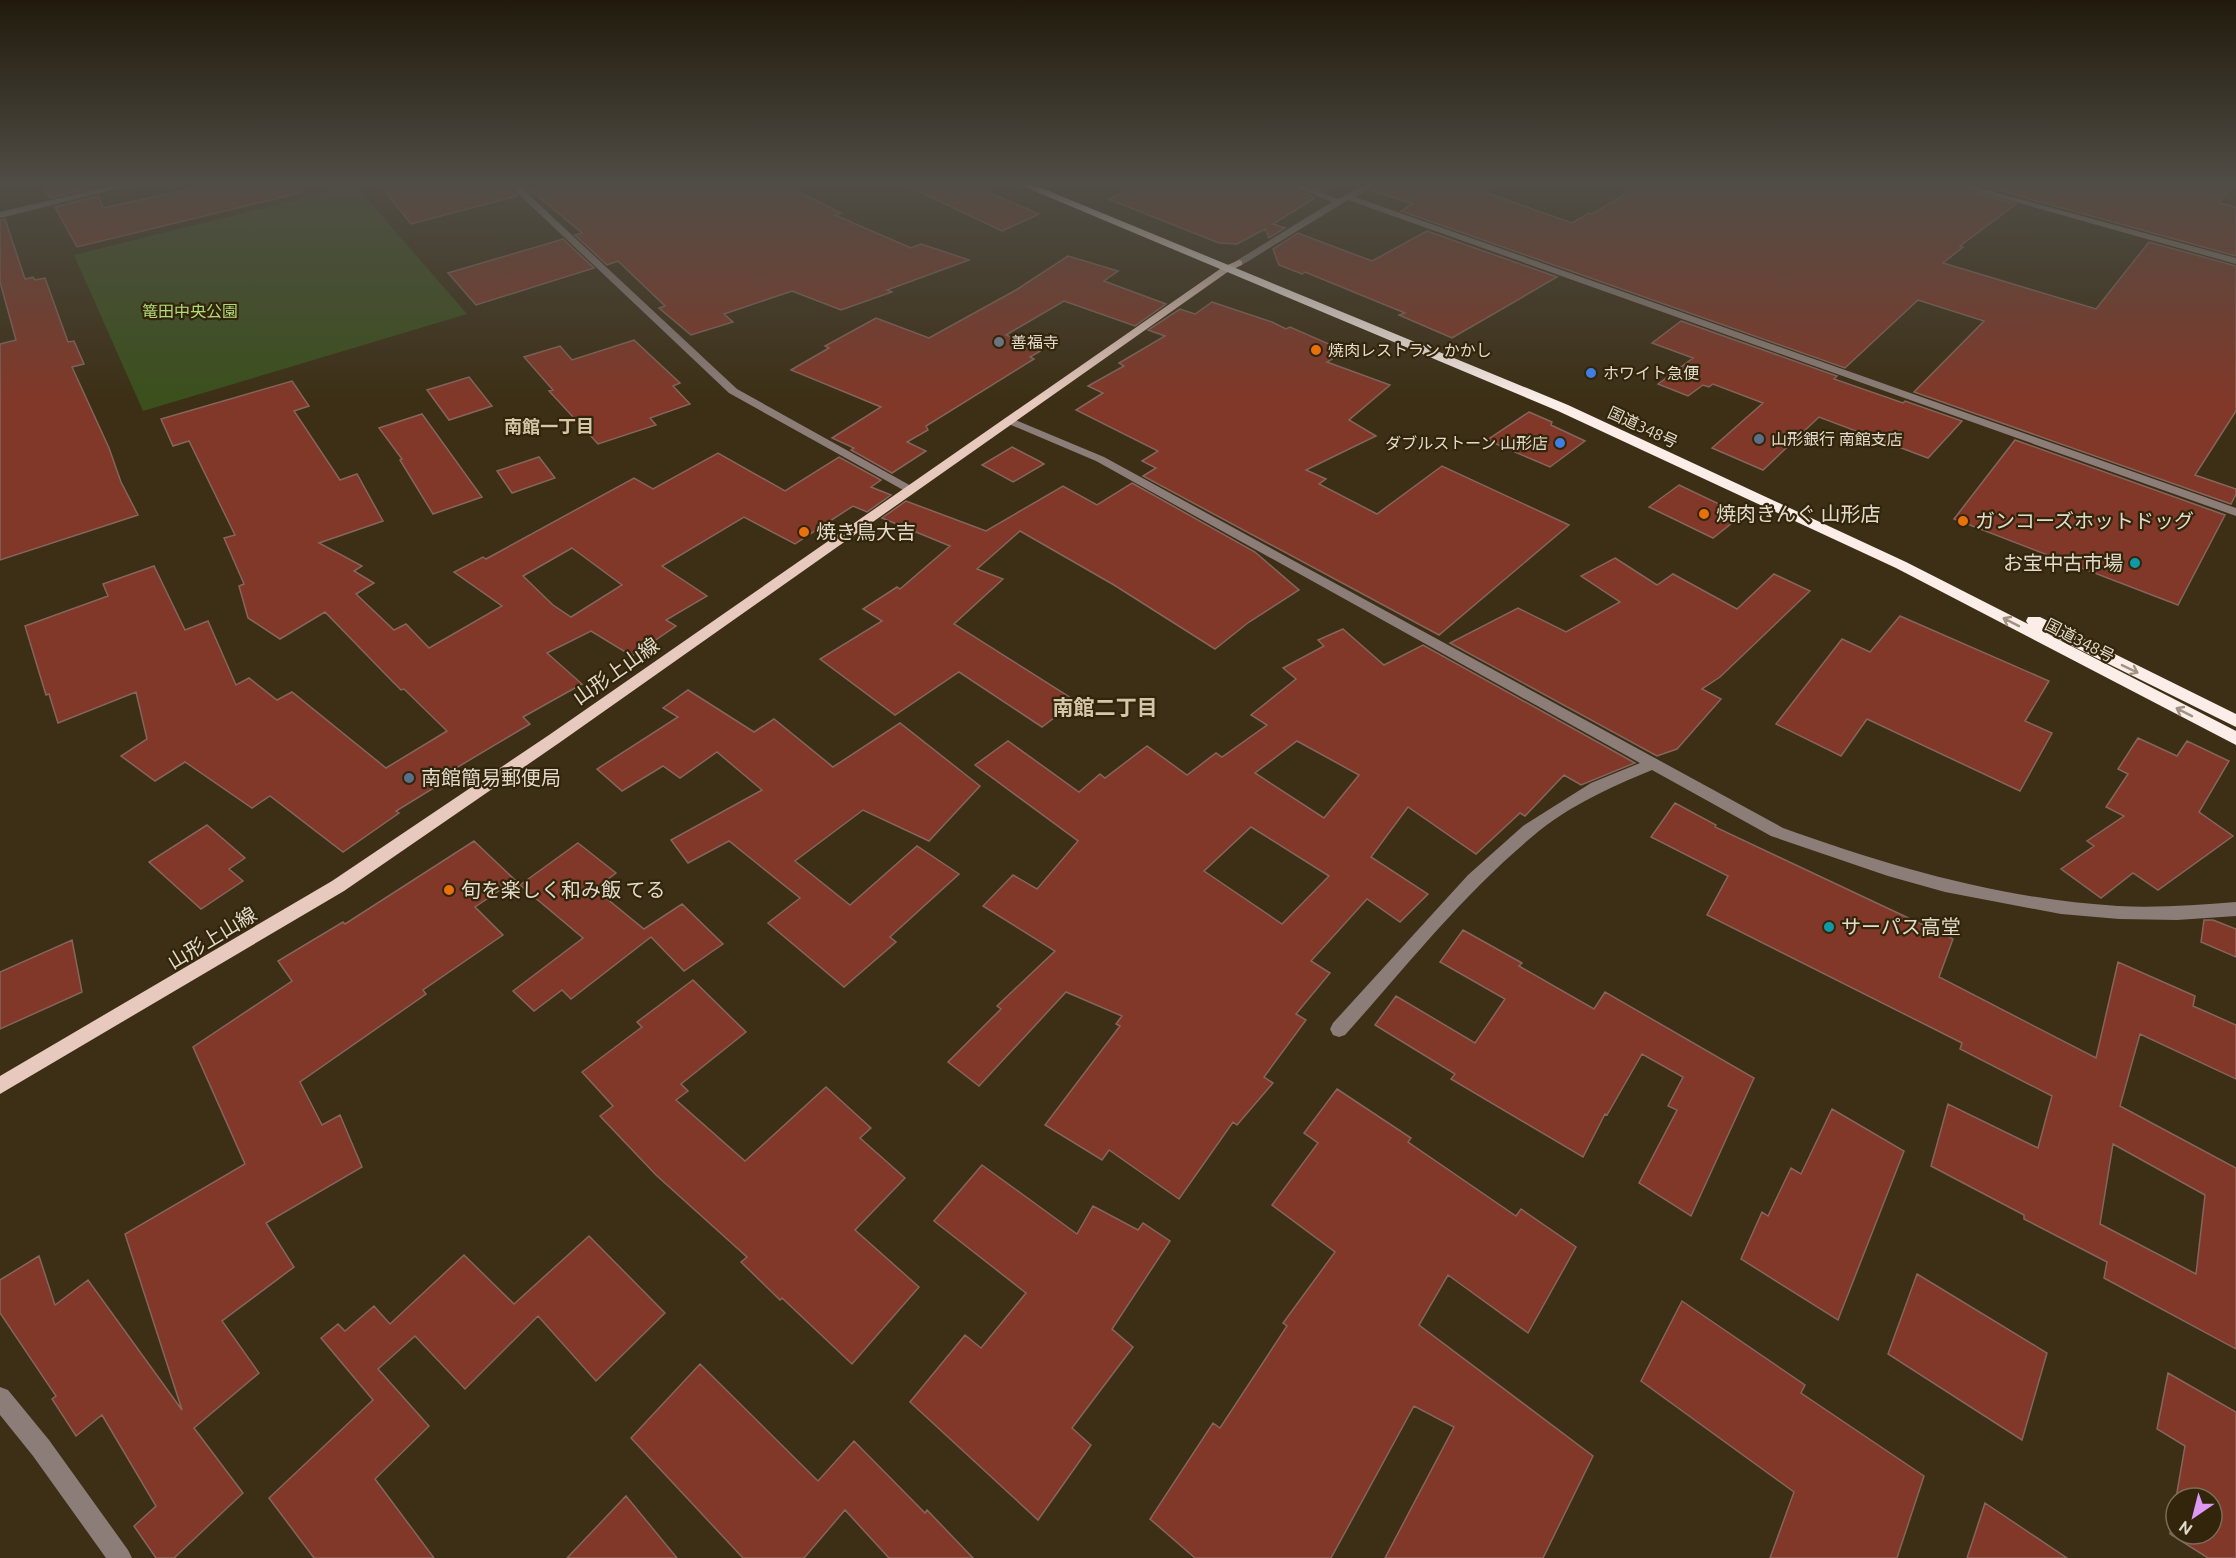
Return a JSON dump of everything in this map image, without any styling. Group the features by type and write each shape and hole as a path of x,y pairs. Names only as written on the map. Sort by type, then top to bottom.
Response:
{"highway":[{"name":"国道348号","path":"1203,255 1574,401 1878,543 2236,721"},
{"name":"国道348号","path":"1206,255 1563,408 1901,565 2236,739"}],"main road":[{"name":"山形上山線","path":"0,1086 338,886 554,739 909,489 1232,266"}],"street":[{"path":"588,255 733,391 909,489"},
{"path":"1232,266 1251,255"},
{"path":"1502,255 2236,512"},
{"path":"2213,255 2236,261"},
{"path":"1008,420 1100,459 1778,832 1892,873 2030,903 2122,914 2236,909"},
{"path":"1339,1029 1474,880 1529,830 1596,787 1653,764"},
{"path":"0,1398 41,1448 120,1558"}],"green space":[{"name":"篭田中央公園","path":"74,255 416,255 467,314 143,411"}],"building":[{"path":"0,255 17,255 25,279 45,278 68,342 74,341 84,364 72,367 109,448 121,482 138,515 0,560 0,344 16,340 0,282"},
{"path":"510,255 580,255 594,268 476,305 448,273"},
{"path":"596,255 953,255 969,260 887,290 892,292 841,310 792,291 724,314 733,322 691,335 659,308 665,306 618,261 607,265"},
{"path":"1275,255 1355,255 1372,261 1384,255 1494,255 1557,277 1452,338 1399,315 1405,313 1305,272 1302,274 1279,265"},
{"path":"1525,255 1953,255 1943,263 2096,309 2139,255 2195,255 2236,266 2236,411 2195,475 2236,489 2236,494 2231,504 1914,392 1984,321 1918,300 1845,368"},
{"path":"1068,256 1118,271 1104,281 1166,304 1135,326 1064,301 1006,335 1042,350 1030,357 1034,359 926,426 928,430 907,442 926,451 892,473 851,450 854,448 832,438 881,407 791,370 829,348 825,346 876,318 929,338 1016,290"},
{"path":"1212,302 1286,329 1290,327 1345,351 1327,362 1390,385 1349,420 1376,436 1306,470 1326,479 1319,484 1377,514 1442,466 1569,525 1439,635 1143,476 1156,468 1142,461 1158,451 1076,410 1103,393 1088,386 1124,366 1119,363 1165,336 1148,330 1180,309 1195,314"},
{"path":"1681,321 1837,376 1834,379 1962,421 1928,458 1819,417 1763,470 1712,448 1763,403 1713,384 1709,387 1703,385 1688,396 1658,384 1693,358 1652,343"},
{"path":"634,340 680,383 673,386 690,404 650,418 656,425 598,444 549,391 553,390 524,357 560,346 572,360"},
{"path":"469,377 492,406 449,420 427,390"},
{"path":"292,381 309,406 294,411 340,480 357,474 383,521 319,543 362,566 354,571 374,583 356,594 394,630 406,624 429,648 502,606 454,572 483,557 486,559 634,478 653,489 718,453 785,491 839,457 881,480 871,487 891,495 867,512 853,506 795,544 744,517 662,566 707,596 666,620 676,626 632,656 591,631 547,653 582,684 523,717 530,724 441,777 445,781 396,811 399,813 343,852 270,796 252,808 185,762 155,781 121,756 147,739 136,692 58,723 49,694 46,695 25,626 108,596 103,584 154,566 185,630 208,621 236,685 249,678 277,700 292,692 386,768 447,731 404,689 401,690 325,612 280,639 248,618 239,586 244,584 224,538 235,535 189,441 173,446 161,419","holes":["572,548 622,585 571,617 553,605 523,576"]},
{"path":"1529,412 1585,441 1550,467 1487,440"},
{"path":"422,414 482,497 433,514 400,460 402,459 379,428"},
{"name":"お宝中古市場","path":"2015,440 2225,515 2178,605 1954,519"},
{"path":"1012,447 1044,464 1013,482 982,465"},
{"path":"539,457 555,478 512,493 497,471"},
{"path":"1132,483 1255,552 1299,590 1249,622 1215,649 1114,585 1020,531 977,569 1003,579 954,624 1076,701 1042,727 959,672 895,715 820,659 882,621 863,609 897,587 900,589 950,546 882,518 906,501 986,531 1063,486 1097,505"},
{"path":"1679,485 1742,515 1713,538 1649,507"},
{"path":"1615,558 1657,585 1673,574 1737,609 1774,574 1810,591 1720,677 1702,689 1721,699 1677,749 1657,756 1450,643 1518,608 1566,632 1620,602 1581,576"},
{"path":"1900,616 2049,681 2025,721 2052,733 2020,791 1867,719 1841,756 1776,724 1842,639 1870,652"},
{"path":"1343,629 1384,665 1423,645 1635,763 1581,785 1564,775 1525,816 1520,813 1476,854 1408,807 1371,857 1428,894 1400,922 1367,899 1311,961 1330,973 1296,1014 1306,1020 1264,1077 1273,1083 1237,1125 1233,1122 1179,1199 1109,1150 1102,1160 1045,1125 1120,1026 1116,1024 1122,1016 1066,992 979,1086 948,1062 1001,1009 997,1006 1055,951 983,906 1013,875 1037,889 1078,841 975,765 1008,741 1079,792 1100,774 1105,778 1147,746 1187,775 1216,753 1222,757 1267,725 1251,715 1296,679 1283,668 1324,646 1318,640","holes":["1297,741 1359,775 1324,818 1255,773","1251,827 1329,876 1282,924 1204,871"]},
{"path":"688,690 754,732 774,719 833,767 900,723 980,786 929,841 863,810 795,861 850,905 917,846 959,874 890,937 896,942 844,987 768,923 800,898 729,841 688,863 671,840 762,790 717,752 680,778 663,766 622,791 597,769 678,717 663,708"},
{"path":"2138,738 2177,756 2187,741 2229,761 2199,812 2233,836 2158,890 2133,873 2101,898 2061,869 2094,846 2087,841 2124,816 2106,807 2128,774 2118,769"},
{"path":"1675,803 1716,825 1715,827 1953,939 1939,977 2096,1058 2118,962 2195,996 2193,1006 2236,1025 2236,1079 2140,1034 2120,1106 2236,1168 2236,1349 2104,1278 2107,1262 2024,1219 2024,1215 1931,1166 1948,1104 2038,1148 2052,1096 1960,1049 1962,1043 1707,915 1728,876 1651,837","holes":["2113,1144 2205,1195 2196,1274 2100,1224"]},
{"path":"207,825 245,858 229,869 243,881 201,909 149,862"},
{"path":"474,841 515,880 475,907 503,935 423,990 426,994 300,1082 322,1125 340,1115 362,1167 266,1223 294,1267 222,1321 259,1373 194,1428 243,1493 174,1558 156,1558 134,1526 156,1506 102,1415 76,1436 52,1399 56,1396 0,1313 0,1280 39,1256 55,1305 88,1280 182,1410 125,1234 245,1164 193,1047 292,981 278,961 343,922 345,924"},
{"path":"578,843 616,873 595,889 644,929 682,904 723,944 684,971 651,937 571,999 562,990 534,1011 513,991 583,938 520,885"},
{"path":"2204,920 2213,920 2236,929 2236,957 2201,942"},
{"path":"1463,930 1522,963 1519,966 1594,1009 1605,992 1754,1078 1691,1216 1639,1183 1677,1110 1668,1106 1683,1077 1642,1054 1607,1115 1605,1114 1583,1157 1451,1079 1455,1074 1375,1025 1396,996 1475,1043 1505,999 1440,962"},
{"path":"72,940 82,992 0,1029 0,972"},
{"path":"693,980 746,1032 681,1084 688,1091 676,1100 745,1161 826,1087 871,1128 860,1138 905,1178 855,1230 919,1287 852,1364 741,1262 747,1257 656,1175 600,1116 613,1106 582,1072 642,1027 637,1022"},
{"path":"1337,1089 1411,1138 1408,1142 1516,1216 1521,1209 1576,1247 1528,1333 1448,1275 1419,1325 1593,1456 1543,1558 1385,1558 1454,1427 1414,1406 1331,1558 1195,1558 1150,1519 1213,1423 1220,1428 1287,1326 1283,1323 1335,1252 1272,1205 1318,1143 1304,1133"},
{"path":"1832,1109 1904,1151 1838,1320 1741,1259 1762,1212 1768,1216 1791,1168 1801,1174"},
{"path":"982,1165 1077,1234 1093,1206 1138,1230 1143,1223 1170,1241 1112,1329 1133,1347 1072,1428 1091,1445 1038,1520 910,1402 965,1335 981,1348 1026,1293 934,1221"},
{"path":"589,1236 665,1313 596,1381 538,1316 465,1389 415,1336 378,1369 429,1426 375,1479 434,1558 314,1558 269,1498 373,1400 321,1338 338,1324 345,1331 374,1306 390,1324 464,1255 514,1304"},
{"path":"1917,1274 2047,1353 2022,1440 1888,1354"},
{"path":"1682,1301 1805,1385 1801,1393 1924,1476 1897,1558 1770,1558 1794,1492 1641,1381"},
{"path":"700,1364 818,1481 854,1441 925,1513 927,1510 973,1558 889,1558 845,1510 804,1558 743,1558 631,1438"},
{"path":"2168,1373 2236,1412 2236,1558 2208,1558 2189,1546 2224,1546 2224,1486 2178,1486 2185,1446 2157,1429"},
{"path":"626,1496 677,1558 567,1558"},
{"path":"1985,1503 2067,1558 1967,1558"}],"place":[{"name":"善福寺","path":"999,342"},
{"name":"焼肉レストラン かかし","path":"1316,350"},
{"name":"ホワイト急便","path":"1591,373"},
{"name":"山形銀行 南館支店","path":"1759,439"},
{"name":"ダブルストーン 山形店","path":"1560,443"},
{"name":"焼肉きんぐ 山形店","path":"1704,514"},
{"name":"ガンコーズホットドッグ","path":"1963,521"},
{"name":"焼き鳥大吉","path":"804,532"},
{"name":"お宝中古市場","path":"2135,563"},
{"name":"南館簡易郵便局","path":"409,778"},
{"name":"旬を楽しく和み飯 てる","path":"449,890"},
{"name":"サーパス高堂","path":"1829,927"}],"district":[{"name":"南館一丁目","path":"549,427"},
{"name":"南館二丁目","path":"1105,708"}]}
